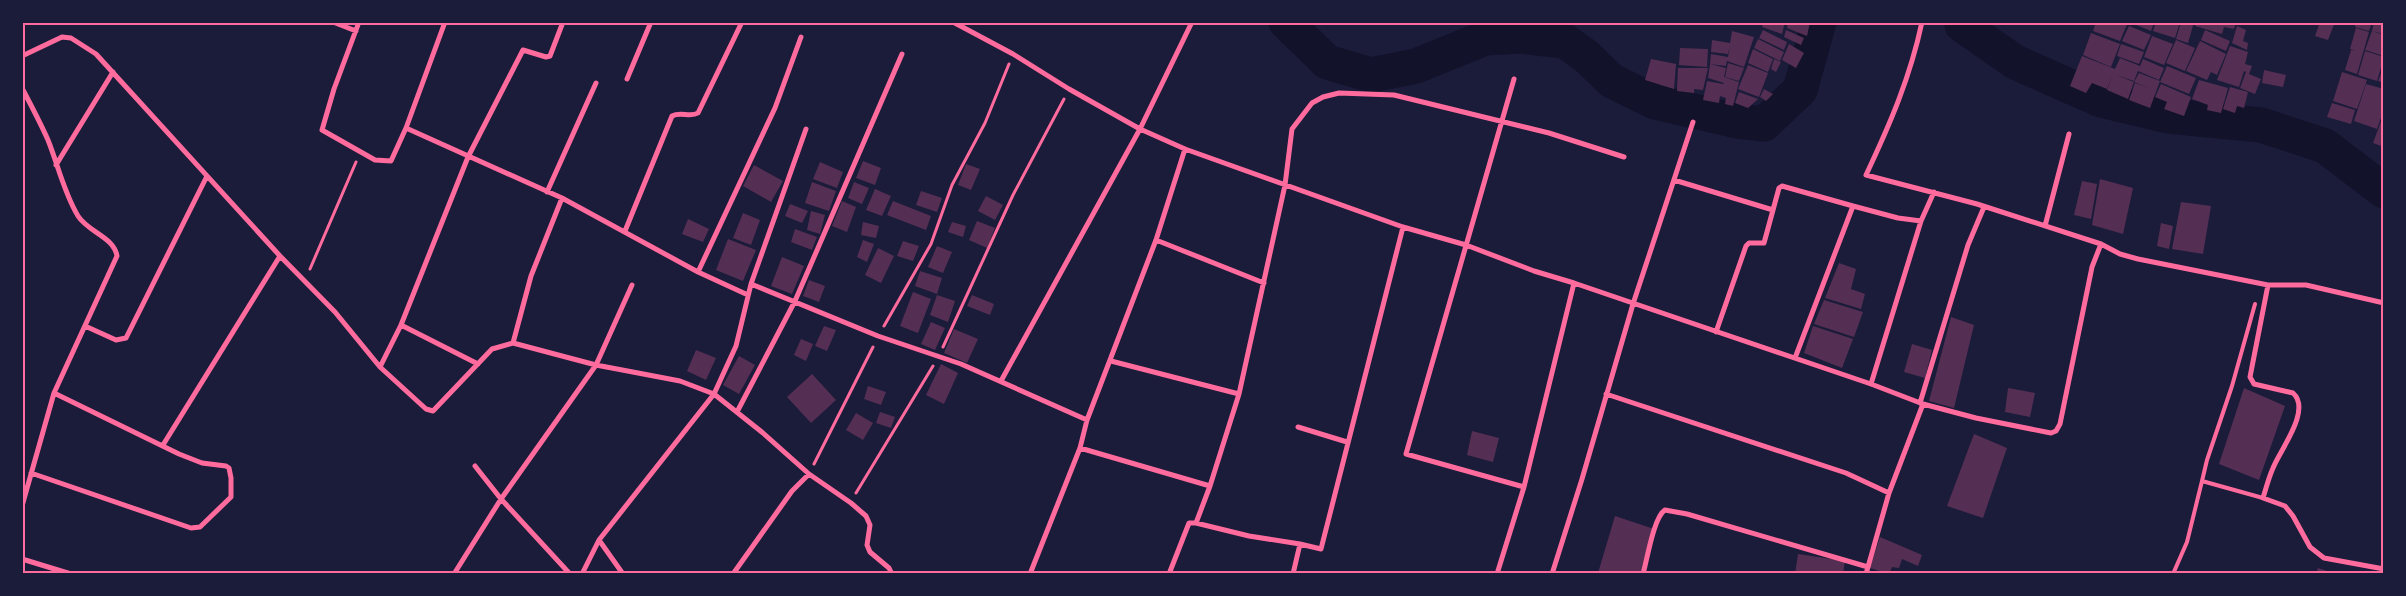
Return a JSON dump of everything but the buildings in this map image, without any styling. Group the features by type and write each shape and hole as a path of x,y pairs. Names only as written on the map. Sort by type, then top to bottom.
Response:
{"street":[{"path":"334,22 356,30"},
{"path":"359,22 334,89 322,130 361,150 375,160 391,161 406,128 445,22"},
{"path":"380,367 401,325 468,157 523,50 546,57 550,56 563,22"},
{"path":"627,79 651,22"},
{"path":"624,231 672,116 676,114 692,116 698,113 742,22"},
{"path":"953,22 1013,54 1069,90 1140,129 1185,149 1403,227 1466,245 1534,271 1574,282 1633,304 1871,384 1922,404 1976,418 2051,433 2056,431 2060,424 2092,267 2101,244"},
{"path":"1001,381 1140,129 1192,22"},
{"path":"1617,22 1667,22"},
{"path":"1922,22 1914,56 1897,108 1866,175 1984,207 2101,244 2120,254 2268,285 2306,285 2384,303"},
{"path":"22,56 62,37 71,38 96,54 280,256 335,312 380,367 430,411 446,398 492,349 513,343 596,365 680,381 714,394 809,474 851,502 866,516 870,525 867,545 870,552 889,568 892,574"},
{"path":"698,272 775,108 801,37"},
{"path":"737,412 795,301 902,54"},
{"path":"56,165 113,72"},
{"path":"1514,78 1406,454 1524,487"},
{"path":"547,192 596,83"},
{"path":"22,88 48,141 56,165 78,215 84,223 116,248 117,256 115,264 54,393 22,506"},
{"path":"1196,523 1210,486 1238,394 1285,185 1292,129 1312,103 1323,97 1339,93 1394,95 1549,133 1624,156"},
{"path":"1552,574 1633,304 1693,122"},
{"path":"406,128 562,198 698,272 748,295"},
{"path":"582,574 599,540 714,394 736,346 751,284 806,129"},
{"path":"2045,226 2069,134"},
{"path":"1030,574 1080,448 1087,420 1156,240 1185,149"},
{"path":"86,326 116,340 126,338 207,176"},
{"path":"1674,180 1772,210"},
{"path":"1716,332 1746,246 1749,243 1764,243 1772,210 1779,188 1782,186 1898,218 1921,221"},
{"path":"1871,384 1921,221 1934,192"},
{"path":"513,343 531,276 562,198"},
{"path":"1795,358 1853,206"},
{"path":"1866,574 1889,492 1922,404 1968,245 1984,207"},
{"path":"1168,574 1189,523 1321,549 1403,227"},
{"path":"1156,240 1264,283"},
{"path":"163,445 280,256"},
{"path":"1498,574 1524,487 1574,282"},
{"path":"751,284 878,336 938,358 961,364 1087,420"},
{"path":"454,574 501,499 596,365 632,285"},
{"path":"2268,285 2250,377 2254,384 2293,393 2298,401 2298,417 2285,447 2273,467 2264,498 2285,506 2293,516 2310,547 2324,558 2384,569"},
{"path":"401,325 478,364"},
{"path":"1111,361 1238,394"},
{"path":"31,473 190,528 200,527 231,497 229,468 222,465 202,463 54,393"},
{"path":"1606,394 1846,473 1889,492"},
{"path":"1298,427 1347,442"},
{"path":"1080,448 1210,486"},
{"path":"475,466 501,499 570,574"},
{"path":"732,574 792,491 809,474"},
{"path":"1643,574 1654,532 1661,512 1665,510 1687,514 1868,567"},
{"path":"599,540 623,574"},
{"path":"1293,574 1300,544"},
{"path":"22,559 71,574"}],"lane":[{"path":"2173,574 2187,542 2207,460 2232,386 2254,304"},
{"path":"2202,481 2264,498"}],"path":[{"path":"809,474 878,336 931,244 952,186 984,123 1013,54"},
{"path":"851,502 938,358 1014,195 1069,90"},
{"path":"305,281 361,150"}],"waterway":[{"path":"1286,22 1327,62 1371,75 1416,66 1485,38 1519,36 1565,41 1587,57 1612,81 1655,102 1737,121 1764,124 1800,90 1819,22"},
{"path":"1962,22 1962,25 2015,62 2101,100 2168,116 2261,125 2325,146 2384,191"}]}
